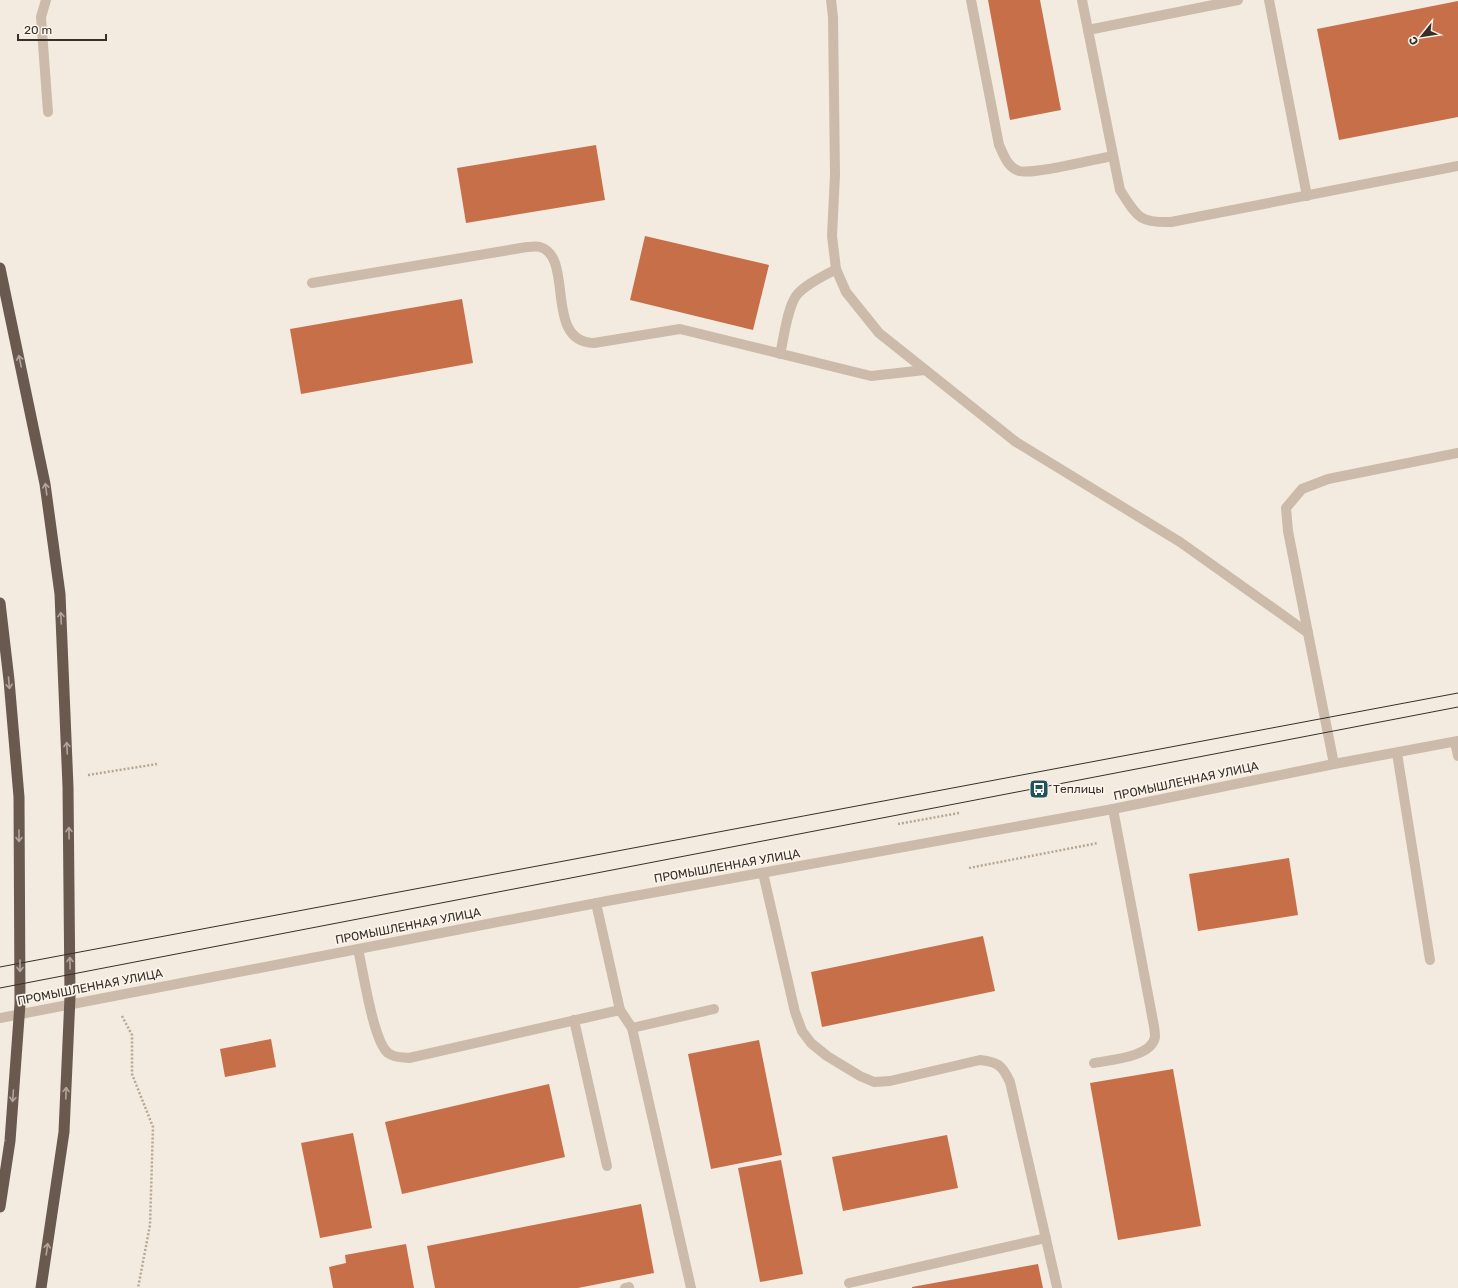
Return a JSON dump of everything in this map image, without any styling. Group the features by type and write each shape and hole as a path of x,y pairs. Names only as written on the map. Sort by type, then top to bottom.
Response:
{"highway":[{"path":"0,268 44,476 60,594 68,787 70,996 64,1132 42,1288"},
{"path":"0,603 9,680 19,798 20,1004 10,1141 0,1207"}],"street":[{"path":"46,0 41,17 48,112"},
{"path":"831,0 834,17 835,175 832,236 836,269 846,292 879,333 1016,442 1180,542 1308,633"},
{"path":"971,0 999,145 1008,164 1019,170 1033,171 1113,156"},
{"path":"1082,0 1120,190 1136,215 1151,223 1171,222 1458,166"},
{"path":"1088,30 1238,0"},
{"path":"1269,0 1307,196"},
{"path":"312,283 528,247 540,247 550,254 556,266 565,322 574,337 584,343 594,343 680,329 871,376 925,370"},
{"path":"780,354 791,308 796,296 808,286 836,269"},
{"path":"1334,764 1288,531 1286,508 1302,489 1328,479 1458,453"},
{"path":"1457,742 1458,756"},
{"name":"ПРОМЫШЛЕННАЯ УЛИЦА","path":"0,1018 358,948 1113,809 1334,764 1457,742"},
{"path":"1397,753 1430,960"},
{"path":"1094,1063 1136,1055 1149,1048 1155,1038 1154,1021 1113,809"},
{"path":"763,873 795,1012 802,1031 811,1043 827,1056 860,1076 874,1082 890,1081 980,1060 994,1062 1004,1070 1010,1082 1057,1287"},
{"path":"596,903 620,1010 632,1028 691,1288"},
{"path":"358,948 378,1037 387,1052 396,1057 409,1058 620,1010"},
{"path":"632,1028 714,1008"},
{"path":"574,1020 607,1166"},
{"path":"849,1283 1046,1238"}],"path":[{"path":"88,775 157,764"},
{"path":"898,824 959,813"},
{"path":"969,868 1119,839"},
{"path":"111,996 132,1035 132,1074 153,1127 150,1225 138,1288"}],"building":[{"path":"988,0 1040,0 1061,110 1010,120"},
{"path":"1458,1 1458,117 1339,140 1317,29"},
{"path":"596,145 605,200 466,223 457,168"},
{"path":"645,236 769,265 753,330 630,300"},
{"path":"462,299 473,363 301,394 290,329"},
{"path":"1289,858 1298,915 1198,931 1189,874"},
{"path":"983,936 995,991 822,1027 811,972"},
{"path":"271,1039 276,1067 225,1077 220,1049"},
{"path":"759,1040 782,1155 711,1169 688,1054"},
{"path":"1173,1069 1201,1226 1118,1240 1090,1083"},
{"path":"549,1084 565,1157 402,1194 385,1122"},
{"path":"353,1133 372,1228 320,1238 301,1143"},
{"path":"947,1135 958,1188 843,1211 832,1157"},
{"path":"781,1160 803,1274 760,1282 738,1168"},
{"path":"641,1204 654,1273 578,1288 435,1288 427,1246"},
{"path":"406,1244 414,1288 333,1288 329,1267 346,1263 345,1255"},
{"path":"1038,1264 1043,1288 912,1288 912,1287"}],"tram line":[{"path":"0,967 1458,693"},
{"path":"0,988 1458,707"}],"place":[{"name":"Теплицы","path":"1039,789"}]}
